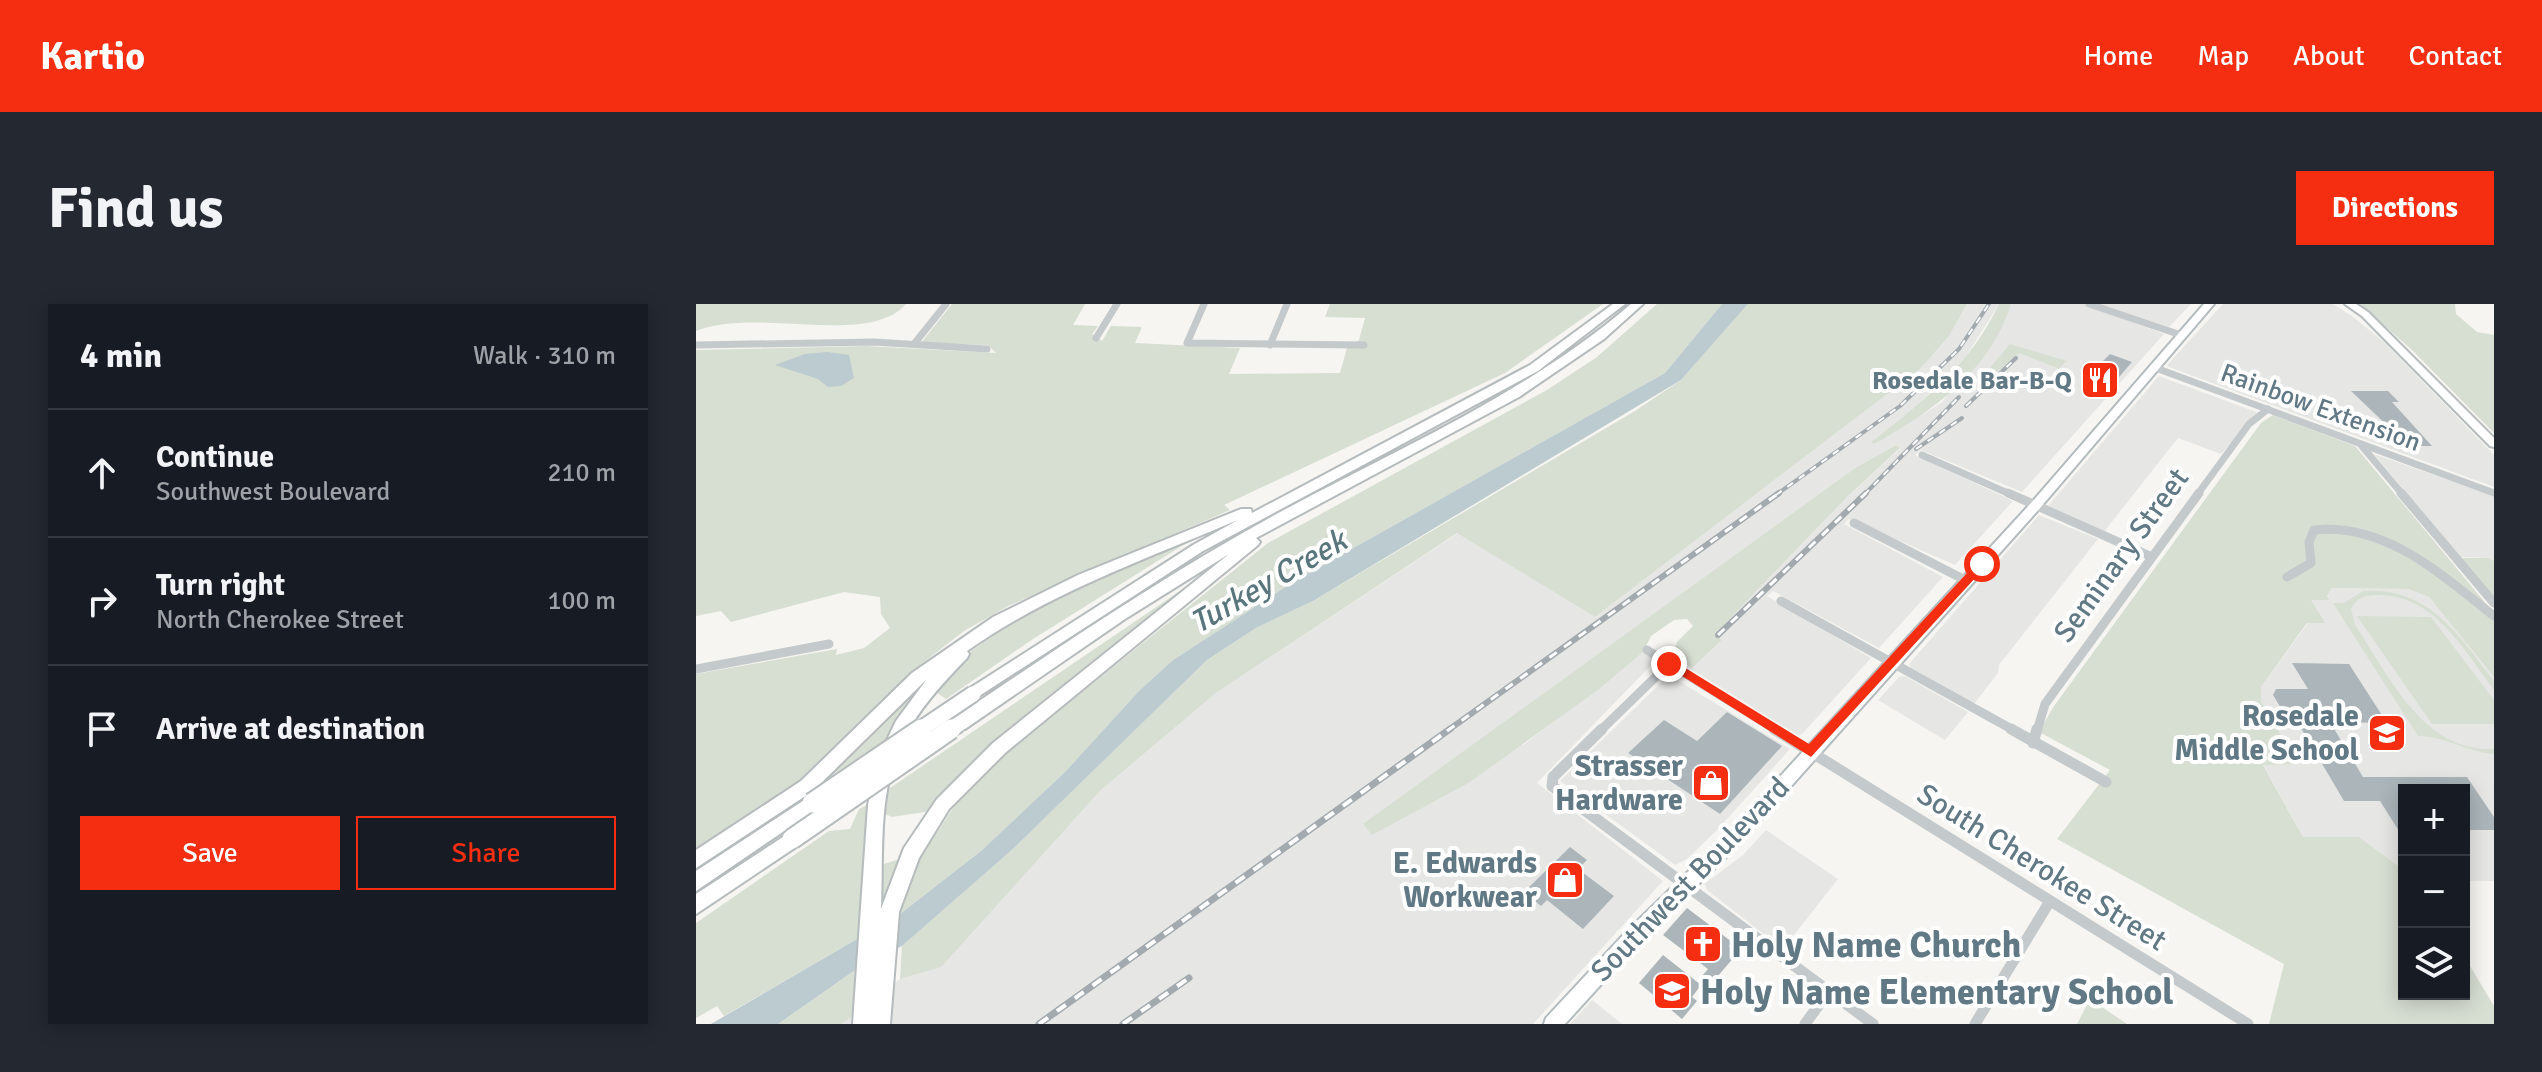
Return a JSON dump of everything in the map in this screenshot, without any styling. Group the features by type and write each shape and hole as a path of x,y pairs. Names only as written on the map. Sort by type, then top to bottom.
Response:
{"highway":[{"path":"696,882 973,694 1168,567 1534,368 1620,304"},
{"path":"696,905 1125,611 1288,514 1520,390 1583,350 1638,304"},
{"path":"696,860 827,770 918,677 998,621 1097,573 1309,488"},
{"path":"879,1024 883,944 889,912 911,854 943,804 982,763 1288,514"},
{"path":"864,1024 880,785 902,726 950,664 998,621"}],"main road":[{"name":"Southwest Boulevard","path":"1553,1024 1685,884 1736,836 2036,505 2209,304"},
{"path":"2337,304 2375,326"},
{"path":"2350,304 2494,444"}],"street":[{"path":"914,344 946,304"},
{"path":"1096,338 1117,304"},
{"path":"1204,304 1185,340 1187,343 1364,345"},
{"path":"1270,345 1287,304"},
{"path":"2089,304 2181,335"},
{"path":"696,345 914,344 987,349"},
{"name":"Rainbow Extension","path":"2153,367 2494,491"},
{"name":"Seminary Street","path":"2033,743 2045,704 2249,424 2268,409"},
{"path":"2359,442 2494,603"},
{"path":"1922,455 2150,556"},
{"path":"1854,523 1967,581"},
{"path":"2287,577 2311,563 2309,542 2314,530 2337,527 2359,531 2402,550 2494,616"},
{"path":"1781,601 2106,782"},
{"path":"696,669 829,644"},
{"name":"South Cherokee Street","path":"1647,650 2248,1024"},
{"path":"1669,664 1553,777 1552,786 1873,1024"},
{"path":"1975,1024 2050,901"},
{"path":"1805,1024 1829,991"}],"shaded area":[{"path":"696,304 906,304 888,317 865,323 749,322 721,324 696,331"},
{"path":"952,304 1085,304 1073,325 1098,326 1092,334 1102,341 1111,326 1142,327 1135,343 1240,348 1229,374 1340,373 1347,348 1359,340 1365,318 1325,317 1330,304 1603,304 1505,373 1224,505 1230,510 1008,606 964,631 911,672 817,770 696,852 696,674 837,649 836,655 864,648 890,628 881,614 880,597 844,592 731,622 721,611 696,616 696,350 866,346 996,353 988,345 921,343"},
{"path":"1657,304 1722,304 1665,373 1293,582 1173,660 1139,691 1065,772 981,851 900,914 724,1016 717,1006 696,1018 696,923 829,831 850,829 859,809 869,804 862,871 925,851 966,788 993,763 1268,543 1547,390 1597,357"},
{"path":"1722,304 1748,304 1681,380 1313,601 1256,628 1207,660 1013,849 902,946 858,968 778,1024 711,1024 900,914 981,851 1065,772 1139,691 1173,660 1293,582 1665,373"},
{"path":"1748,304 1967,304 1949,336 1920,369 1595,617 1457,533 1216,693 1101,790 941,967 900,979 902,946 1013,849 1207,660 1256,628 1313,601 1635,411 1681,380"},
{"path":"1967,304 1999,304 1965,358 1916,407 1871,442 1874,444 1941,403 1992,345 2011,304 2084,304 2164,334 2022,492 1921,450 1915,455 2013,501 1955,565 1849,519 1844,524 1943,577 1879,648 1773,591 1767,596 1871,658 1802,734 1798,735 1691,669 1722,640 1714,635 1848,496 1900,449 1896,445 1855,468 1500,725 1523,745 1643,652 1657,659 1537,783 1663,881 1533,1024 841,1024 900,979 941,966 1101,790 1216,693 1458,533 1595,617 1920,369 1949,336","holes":["2011,345 2066,361 2059,369 2019,353 1977,382"]},
{"path":"1999,304 2011,304 1989,350 1974,369 1917,418 1874,444 1871,442 1927,397 1960,364 1988,326"},
{"path":"2098,304 2191,304 2169,327"},
{"path":"2223,304 2333,304 2352,316 2384,342 2494,455 2494,487 2169,367 2167,365"},
{"path":"2360,304 2455,304 2456,314 2477,332 2494,335 2494,433 2412,350"},
{"path":"2010,344 2067,361 2059,369 2019,353 1984,383 1976,384"},
{"path":"827,352 849,355 854,378 841,386 828,387 818,379 775,365 805,354"},
{"path":"2159,376 2259,413 2221,454 2178,438 2103,533 2048,506"},
{"path":"2273,415 2355,446 2488,606 2494,618 2494,677 2429,597 2408,589 2332,588 2327,596 2329,600 2311,600 2325,623 2307,623 2261,687 2261,701 2298,764 2263,765 2303,837 2359,837 2398,866 2398,1000 2470,1000 2470,966 2494,1006 2494,1024 2269,1024 2284,964 2057,839 2110,770 2039,732 2054,706 2261,423"},
{"path":"1896,445 1900,448 1848,496 1714,635 1722,640 1691,669 1675,650 1677,642 1693,626 1687,619 1674,620 1651,636 1643,652 1599,689 1470,782 1372,835 1363,824 1855,468"},
{"path":"2374,454 2494,496 2494,561 2489,558 2459,557"},
{"path":"2039,515 2098,539 1999,665 1998,673 1974,704 1909,664"},
{"path":"1185,539 1188,542 1033,639 946,699 933,690 966,655 1025,612"},
{"path":"2459,558 2489,558 2494,561 2494,599"},
{"path":"1199,578 1202,579 931,811 892,817 885,814 887,790"},
{"name":"Rosedale Middle School","path":"2332,588 2408,589 2429,597 2494,677 2494,881 2470,881 2470,784 2398,784 2398,866 2359,837 2303,837 2263,764 2298,764 2261,701 2261,687 2308,623 2310,600 2327,597"},
{"path":"2363,591 2406,596 2424,605 2468,647 2494,681 2494,690 2446,627 2415,604 2397,597 2373,595 2358,600 2351,609 2355,625 2410,707 2447,738 2469,747 2494,749 2494,754 2418,736 2333,603 2344,603"},
{"path":"2357,616 2431,617 2494,700 2494,724 2432,724"},
{"path":"1669,675 1790,749 1720,827 1687,859 1675,865 1560,781"},
{"path":"1905,676 1968,712 1945,740 1878,700 1899,677"},
{"path":"923,682 887,739 819,784"},
{"path":"1766,830 1838,879 1783,949 1707,890 1703,881 1704,877 1711,879 1743,855"},
{"path":"858,968 854,1015 841,1024 778,1024"},
{"path":"2090,999 2127,1024 2077,1024"},
{"path":"1592,1000 1622,1024 1570,1024"}],"building":[{"path":"2110,354 2132,362 2108,390 2083,381"},
{"path":"2351,391 2388,391 2399,402 2392,402 2432,446 2406,446 2391,440 2395,433"},
{"name":"Rosedale Middle School","path":"2292,663 2349,664 2387,723 2330,722 2363,777 2467,777 2494,817 2494,830 2470,830 2470,784 2398,784 2398,830 2380,801 2344,801 2292,713 2284,713 2273,695 2276,689 2308,689"},
{"name":"Strasser Hardware","path":"1727,712 1782,746 1720,814 1628,753 1664,720 1697,741"},
{"name":"E. Edwards Workwear","path":"1570,847 1587,860 1578,869 1614,896 1583,929 1547,900 1541,906 1524,892"},
{"name":"Holy Name Church","path":"1687,908 1732,942 1729,946 1735,950 1735,956 1712,983 1702,976 1708,969 1663,935"},
{"name":"Holy Name Elementary School","path":"1663,955 1701,985 1692,997 1697,1001 1682,1019 1639,983"}],"railway":[{"path":"1776,495 1900,406 1959,349 1989,304"},
{"path":"1966,406 2016,358"},
{"path":"1865,494 1959,397"},
{"path":"1916,449 1962,418"},
{"path":"1447,731 1779,493"},
{"path":"1718,635 1865,494"},
{"path":"1039,1024 1450,729"},
{"path":"1123,1024 1189,978"}],"place":[{"name":"Rosedale Bar-B-Q","path":"2100,380"},
{"name":"Rosedale Middle School","path":"2387,733"},
{"name":"Strasser Hardware","path":"1711,783"},
{"name":"E. Edwards Workwear","path":"1565,880"},
{"name":"Holy Name Church","path":"1703,944"},
{"name":"Holy Name Elementary School","path":"1672,991"}],"route":[{"path":"1669,664 1811,752 1982,564"}],"water label":[{"name":"Turkey Creek","path":"1268,581"}]}
